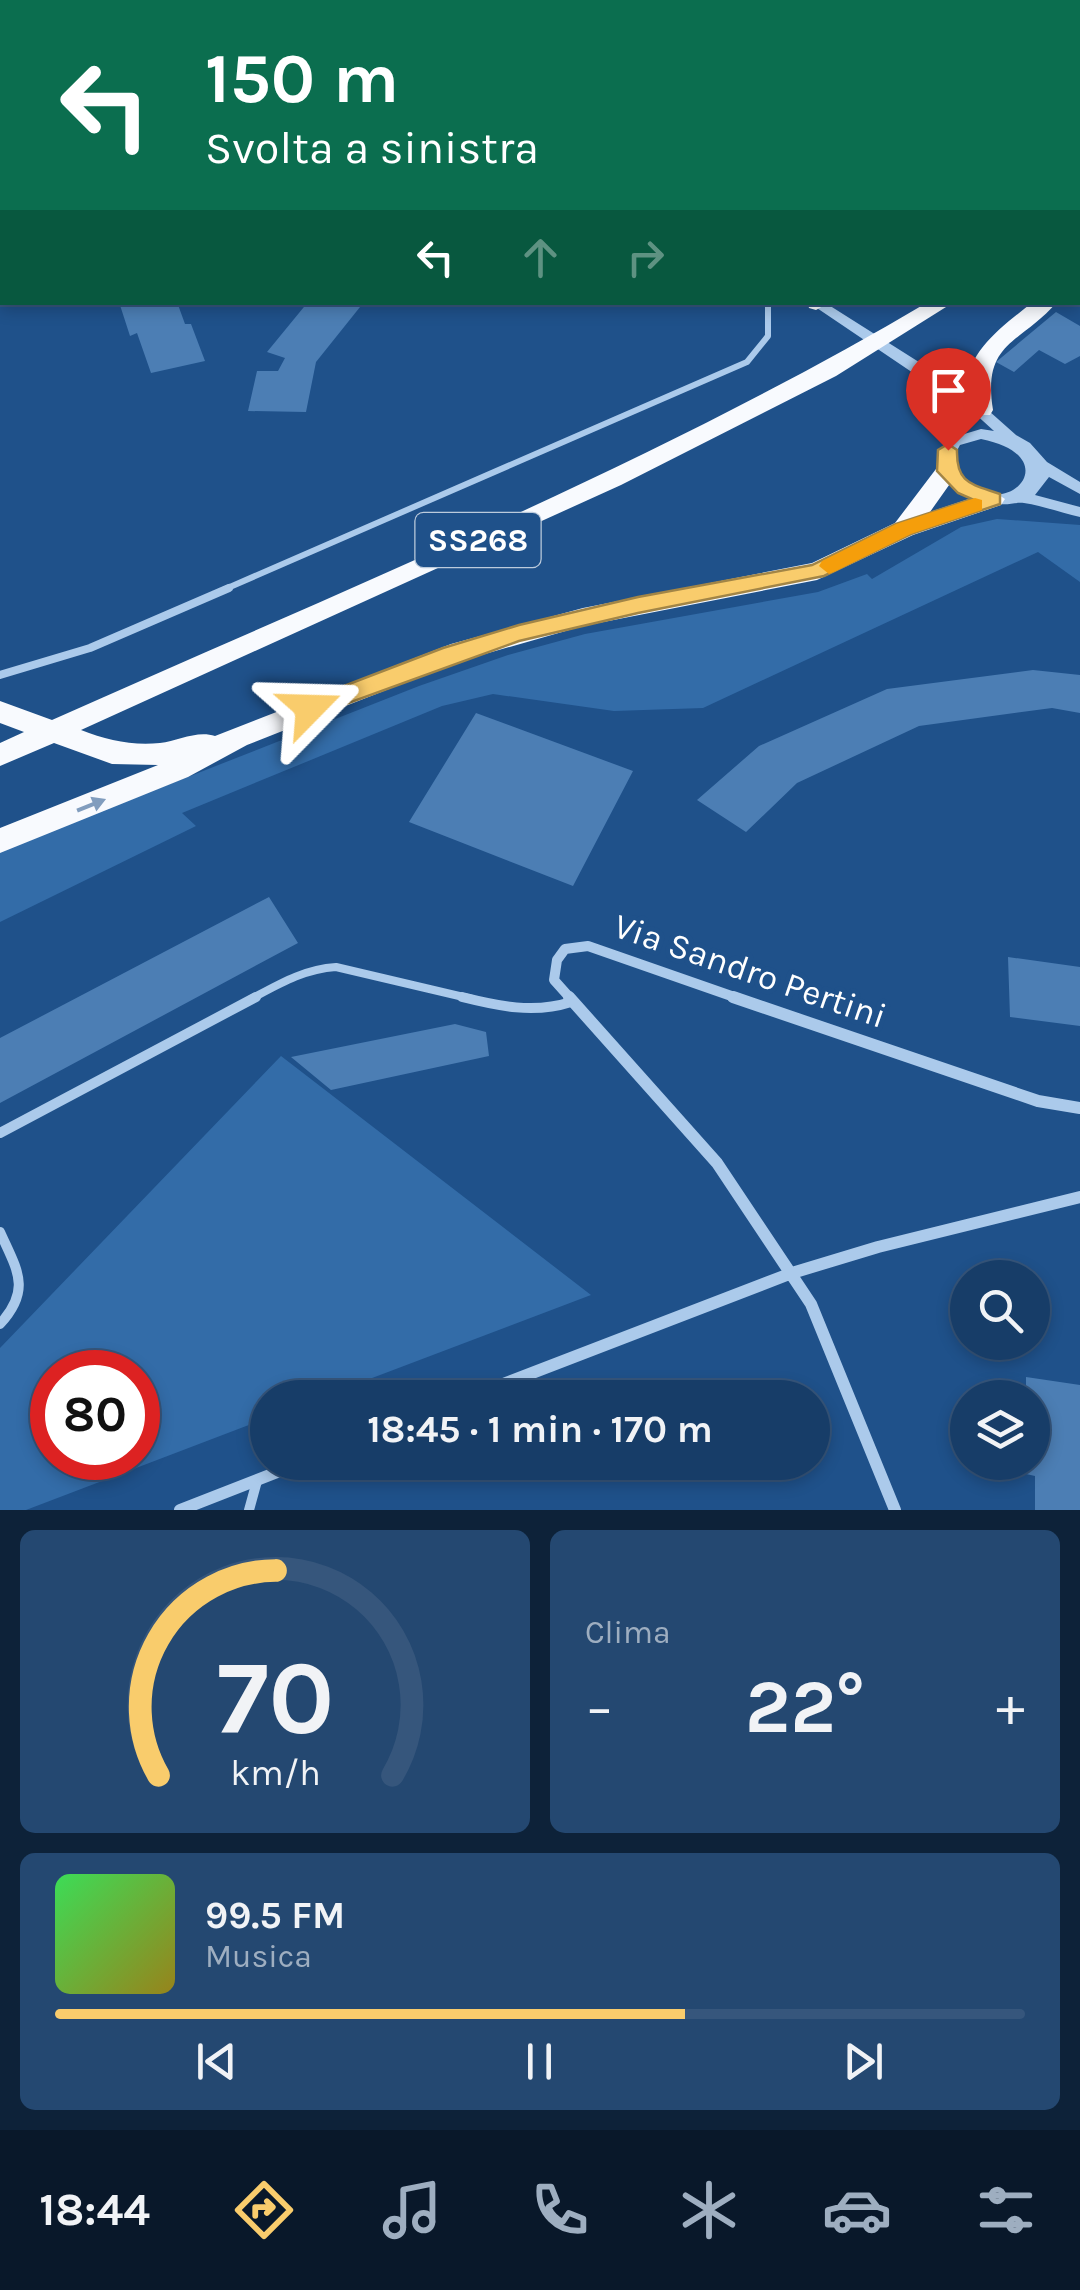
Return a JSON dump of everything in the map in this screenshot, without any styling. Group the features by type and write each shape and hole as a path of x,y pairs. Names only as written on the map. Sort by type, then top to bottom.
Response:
{"highway":[{"name":"SS268","path":"0,755 613,480 828,372 939,305"},
{"path":"982,410 976,381 984,356 1044,305"},
{"path":"904,529 947,471"},
{"path":"0,841 178,769 237,737 468,649 583,617 817,571 904,529 993,499"},
{"path":"3,712 112,753 159,754 237,737"}],"street":[{"path":"820,305 931,378 947,383 1025,446 1042,466 1080,489"},
{"path":"931,378 948,414 955,442 945,460 947,471 964,489 993,499 1022,497 1080,512"},
{"path":"955,442 981,434 1012,439"},
{"path":"1022,497 1040,484 1042,466"},
{"name":"Via Sandro Pertini","path":"895,1510 811,1304 717,1164 554,980 557,960 565,949 588,946 893,1054 1038,1100 1080,1108"},
{"path":"514,1380 792,1274 1080,1197"},
{"path":"180,1510 256,1481"}],"lane":[{"path":"0,675 90,648 747,362 770,342 773,319 769,305"},
{"path":"0,1133 248,1000 316,968 336,968 500,1006 550,1009 571,1002"},
{"path":"0,1232 20,1280 22,1297 0,1324"},
{"path":"249,1510 256,1481"}],"shaded area":[{"path":"997,519 1080,525 1080,582 1038,552 703,708 614,711 493,694 442,706 182,813 196,826 0,922 0,851 419,686 508,655 585,634 818,592 867,574 872,579 961,527"},
{"path":"281,1056 591,1295 367,1380 250,1380 250,1424 160,1459 160,1350 30,1350 30,1480 105,1480 26,1510 0,1510 0,1348"}],"building":[{"path":"120,305 178,305 185,324 191,324 205,361 151,373 137,333 130,336"},
{"path":"306,305 362,305 316,362 306,412 248,411 257,371 278,371 285,358 267,352"},
{"path":"1056,312 1080,326 1080,356 1065,364 1039,350 1014,372 996,362"},
{"path":"1033,670 1080,675 1080,713 1052,708 919,726 797,783 746,832 697,800 759,746 887,689"},
{"path":"476,713 633,771 573,886 409,822"},
{"path":"269,897 298,943 0,1103 0,1038"},
{"path":"1008,957 1080,967 1080,1026 1010,1017"},
{"path":"455,1024 486,1032 489,1056 331,1090 291,1057"},
{"path":"1050,1381 1080,1385 1080,1510 1035,1510 1035,1480 1050,1480"}],"slow traffic":[{"path":"829,566 904,529 975,505"}],"route":[{"path":"310,708 451,654 519,633 638,605 772,583 817,571 904,529 993,499 964,489 954,480 947,471 948,450"}]}
